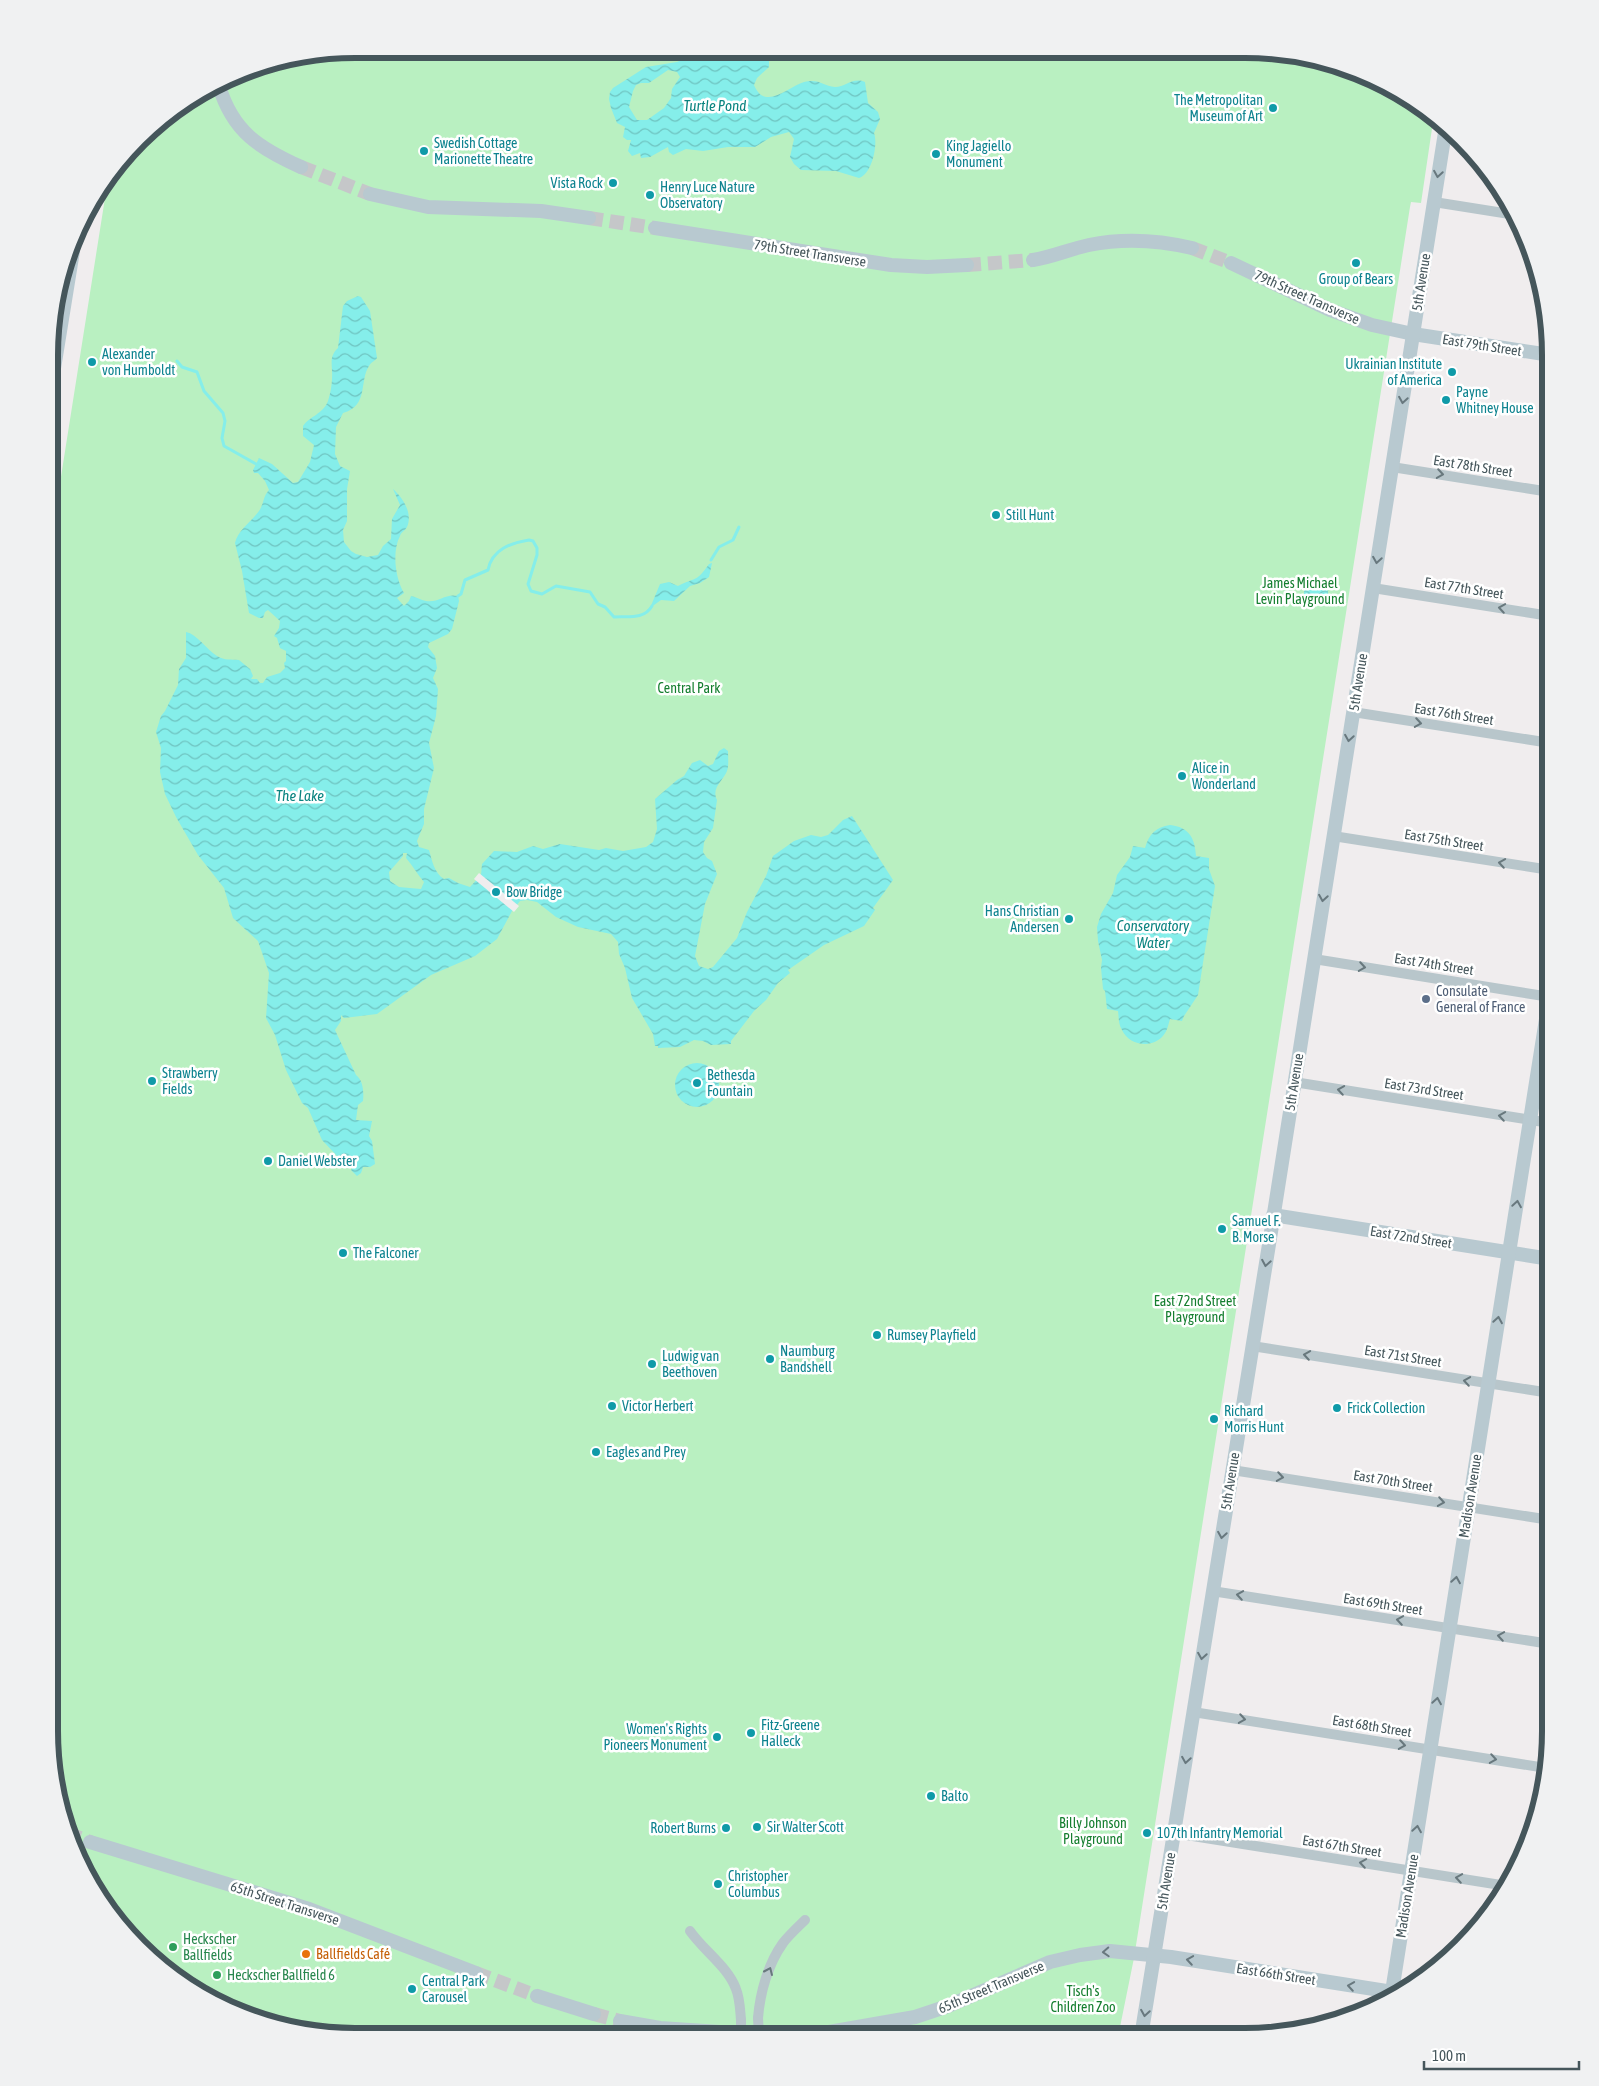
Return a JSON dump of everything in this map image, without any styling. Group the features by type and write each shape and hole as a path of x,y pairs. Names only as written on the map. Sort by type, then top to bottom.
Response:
{"main road":[{"path":"220,89 233,118 247,136 271,153 300,167"},
{"name":"5th Avenue","path":"1142,2028 1445,135"},
{"path":"370,194 402,202 435,207 541,211 589,218"},
{"name":"79th Street Transverse","path":"655,228 891,265 927,267 967,265"},
{"path":"1033,260 1088,246 1117,241 1157,242 1192,248"},
{"name":"79th Street Transverse","path":"1231,263 1346,316 1384,328 1413,334"},
{"path":"58,337 69,272"},
{"name":"East 79th Street","path":"1413,334 1542,354"},
{"name":"Madison Avenue","path":"1395,1988 1448,1628 1542,1046"},
{"name":"East 72nd Street","path":"1273,1215 1542,1257"},
{"name":"65th Street Transverse","path":"90,1842 309,1909 476,1972"},
{"name":"65th Street Transverse","path":"852,2028 915,2017 948,2006 1057,1960 1096,1953 1126,1952 1154,1955"},
{"name":"East 66th Street","path":"1154,1955 1385,1993"},
{"path":"537,1996 594,2014"},
{"path":"620,2020 660,2028"}],"street":[{"path":"1434,202 1506,213"},
{"name":"East 78th Street","path":"1392,466 1542,491"},
{"name":"East 77th Street","path":"1373,588 1542,615"},
{"name":"East 76th Street","path":"1353,712 1542,742"},
{"name":"East 75th Street","path":"1333,836 1542,869"},
{"name":"East 74th Street","path":"1314,959 1542,995"},
{"name":"East 73rd Street","path":"1294,1082 1542,1122"},
{"name":"East 71st Street","path":"1252,1346 1542,1393"},
{"name":"East 70th Street","path":"1232,1470 1542,1519"},
{"name":"East 69th Street","path":"1212,1591 1542,1643"},
{"name":"East 68th Street","path":"1193,1712 1539,1767"},
{"name":"East 67th Street","path":"1174,1833 1499,1885"},
{"path":"759,2028 758,2018 766,1978 774,1959 783,1943 805,1920"},
{"path":"690,1931 701,1946 723,1967 732,1980 738,1996 740,2028"}],"green space":[{"name":"Central Park","path":"335,58 1264,58 1303,63 1358,80 1393,97 1433,125 1421,203 1411,202 1410,207 1134,1958 1120,2028 335,2028 316,2026 296,2023 259,2013 206,1989 174,1967 144,1942 108,1897 88,1863 73,1827 63,1790 58,1751 58,496 106,192 144,144 189,108 223,88 259,73 277,68 296,63"}],"water":[{"name":"Turtle Pond","path":"687,58 768,58 769,67 757,78 754,85 759,93 771,97 798,84 809,81 835,87 853,81 865,82 868,103 878,112 880,119 874,133 875,150 871,164 864,175 859,178 836,171 801,170 790,157 794,139 789,132 771,137 755,147 728,147 703,151 686,149 673,155 669,152 668,147 650,157 641,158 640,153 632,156 628,151 631,140 623,137 625,127 617,123 611,108 610,92 613,88 646,67 677,62","holes":["668,70 677,72 680,77 672,89 671,98 664,108 647,120 637,120 629,107 636,85 649,83"]},
{"name":"The Lake","path":"358,296 361,297 370,311 377,358 366,372 362,393 357,405 343,413 336,427 335,454 340,466 350,471 347,489 347,521 343,530 344,542 356,554 367,557 378,555 383,546 391,539 392,519 400,505 393,489 406,506 409,516 409,522 401,535 396,549 395,557 398,580 404,593 397,598 404,606 411,596 424,601 435,601 453,595 458,596 459,601 452,629 448,634 429,643 428,647 435,656 437,668 433,678 438,689 436,716 429,743 434,768 424,809 424,824 417,841 419,847 429,850 438,873 444,879 449,878 470,887 481,875 482,864 494,851 517,852 533,846 543,849 560,844 599,850 606,848 623,851 646,847 653,842 657,829 655,799 684,776 692,763 700,760 708,766 713,764 719,751 724,748 728,751 728,769 716,788 717,800 713,828 704,842 703,852 712,861 717,874 705,904 695,956 699,966 708,969 713,967 737,938 747,912 766,876 773,856 794,841 811,835 821,837 828,835 843,820 852,816 893,880 873,908 875,910 864,926 824,945 788,970 790,973 778,983 766,1000 754,1011 731,1041 731,1044 711,1045 703,1041 694,1040 680,1047 658,1048 658,1046 655,1046 653,1034 632,998 625,968 619,954 618,942 611,934 578,927 556,917 537,902 520,901 512,911 497,939 475,956 431,975 377,1014 344,1018 341,1015 341,1021 335,1030 356,1075 362,1083 363,1090 363,1101 358,1105 356,1120 372,1121 369,1136 372,1141 375,1164 370,1167 363,1167 361,1173 357,1176 351,1170 357,1163 357,1157 339,1158 322,1140 308,1108 302,1103 286,1070 275,1035 266,1018 269,973 258,941 233,918 224,888 198,855 176,817 165,794 160,772 161,748 156,732 161,716 178,685 179,669 186,658 186,632 194,636 220,658 239,660 250,669 253,676 251,679 257,679 260,683 263,683 267,677 280,673 285,668 286,651 280,648 277,638 274,636 279,628 280,621 268,610 263,618 249,613 235,543 242,530 259,511 269,490 265,481 258,473 254,473 253,470 259,458 272,464 293,483 298,482 310,462 314,445 303,436 303,426 323,409 328,401 332,384 332,358 338,348 343,306 347,301","holes":["403,853 407,853 406,858 424,882 421,889 399,887 390,881 389,872 403,856"]},
{"path":"712,563 709,577 700,583 690,586 674,601 661,600 650,608 660,584 669,582 678,586 698,577"},
{"path":"1316,581 1325,584 1328,593 1325,602 1316,605 1307,602 1304,593 1307,584"},
{"name":"Conservatory Water","path":"1170,825 1182,828 1190,834 1196,856 1209,858 1209,869 1215,886 1198,995 1182,1021 1170,1019 1162,1037 1152,1043 1140,1044 1125,1035 1120,1025 1118,1011 1107,1009 1105,991 1103,989 1102,960 1097,927 1101,914 1113,893 1117,875 1130,857 1133,846 1145,848 1154,832 1161,827"},
{"name":"Bethesda Fountain","path":"697,1063 709,1067 715,1073 719,1085 715,1097 709,1103 697,1107 685,1103 679,1097 675,1085 679,1073 685,1067"}],"pier":[{"name":"Bow Bridge","path":"479,873 519,906 514,912 474,879"}],"waterway":[{"path":"177,361 182,367 197,372 204,391 223,413 225,421 222,438 224,446 256,464"},
{"path":"711,560 719,547 733,540 739,527"},
{"path":"458,596 461,594 465,580 488,570 494,557 503,548 529,540 533,541 537,548 537,555 528,584 531,591 542,594 556,586 590,592 598,604 605,607 614,617 640,615 652,606"}],"tunnel":[{"path":"301,167 370,194"},
{"path":"589,218 655,228"},
{"path":"1192,248 1231,263"},
{"path":"967,265 1033,260"},
{"path":"77,1837 90,1842"},
{"path":"476,1973 537,1996"},
{"path":"594,2014 620,2021"}],"place":[{"name":"The Metropolitan Museum of Art","path":"1273,108"},
{"name":"Swedish Cottage Marionette Theatre","path":"424,151"},
{"name":"King Jagiello Monument","path":"936,154"},
{"name":"Vista Rock","path":"613,183"},
{"name":"Henry Luce Nature Observatory","path":"650,195"},
{"name":"Group of Bears","path":"1356,263"},
{"name":"Alexander von Humboldt","path":"92,362"},
{"name":"Ukrainian Institute of America","path":"1452,372"},
{"name":"Payne Whitney House","path":"1446,400"},
{"name":"Still Hunt","path":"996,515"},
{"name":"Alice in Wonderland","path":"1182,776"},
{"name":"Bow Bridge","path":"496,892"},
{"name":"Hans Christian Andersen","path":"1069,919"},
{"name":"Consulate General of France","path":"1426,999"},
{"name":"Strawberry Fields","path":"152,1081"},
{"name":"Bethesda Fountain","path":"697,1083"},
{"name":"Daniel Webster","path":"268,1161"},
{"name":"Samuel F. B. Morse","path":"1222,1229"},
{"name":"The Falconer","path":"343,1253"},
{"name":"Rumsey Playfield","path":"877,1335"},
{"name":"Naumburg Bandshell","path":"770,1359"},
{"name":"Ludwig van Beethoven","path":"652,1364"},
{"name":"Victor Herbert","path":"612,1406"},
{"name":"Frick Collection","path":"1337,1408"},
{"name":"Richard Morris Hunt","path":"1214,1419"},
{"name":"Eagles and Prey","path":"596,1452"},
{"name":"Fitz-Greene Halleck","path":"751,1733"},
{"name":"Women's Rights Pioneers Monument","path":"717,1737"},
{"name":"Balto","path":"931,1796"},
{"name":"Sir Walter Scott","path":"757,1827"},
{"name":"Robert Burns","path":"726,1828"},
{"name":"107th Infantry Memorial","path":"1147,1833"},
{"name":"Christopher Columbus","path":"718,1884"},
{"name":"Heckscher Ballfields","path":"173,1947"},
{"name":"Ballfields Café","path":"306,1954"},
{"name":"Heckscher Ballfield 6","path":"217,1975"},
{"name":"Central Park Carousel","path":"412,1989"}],"park label":[{"name":"James Michael Levin Playground","path":"1300,592"},
{"name":"East 72nd Street Playground","path":"1195,1309"},
{"name":"Billy Johnson Playground","path":"1093,1832"},
{"name":"Tisch's Children Zoo","path":"1083,1999"}]}
